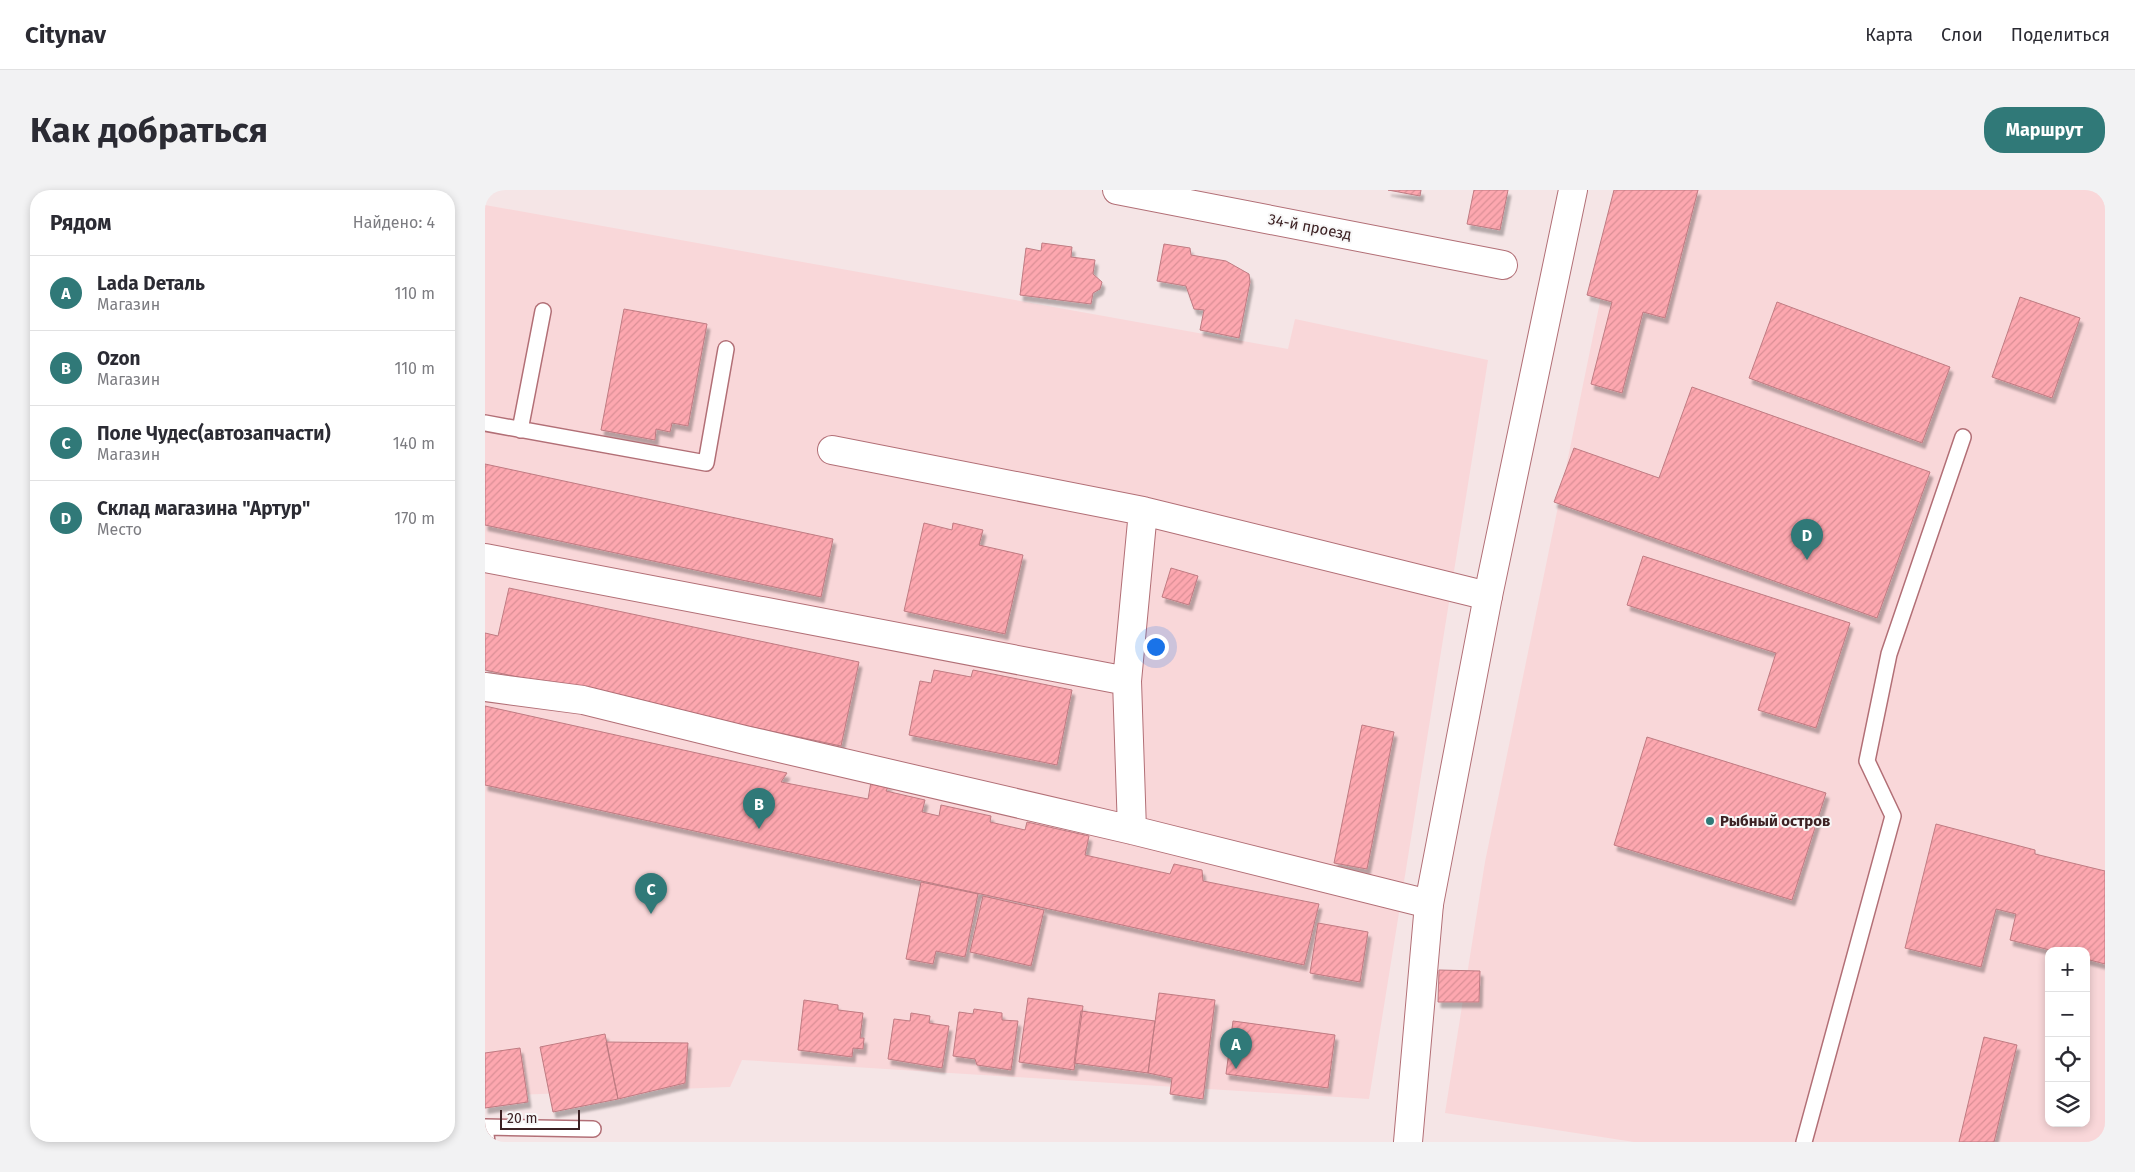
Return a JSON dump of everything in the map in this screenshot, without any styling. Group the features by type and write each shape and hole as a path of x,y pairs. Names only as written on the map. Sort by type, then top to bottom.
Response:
{"street":[{"name":"34-й проезд","path":"1117,190 1503,265"},
{"path":"1408,1142 1429,904 1488,596 1573,190"},
{"path":"832,450 1143,511 1488,596"},
{"path":"1132,830 1127,681 1143,511"},
{"path":"485,558 1127,681"},
{"path":"485,687 583,700 745,740 1132,830 1429,904"}],"lane":[{"path":"521,430 543,311"},
{"path":"485,424 706,463 726,349"},
{"path":"1804,1142 1893,816 1867,761 1889,654 1963,437"},
{"path":"487,1142 485,1127 593,1129"}],"shaded area":[{"path":"1623,190 2105,190 2105,1142 1634,1142 1445,1113 1485,862"},
{"path":"485,205 1288,349 1295,319 1488,360 1369,1099 742,1060 730,1087 485,1096"}],"building":[{"path":"1388,190 1421,190 1420,196"},
{"path":"1474,190 1508,190 1500,230 1467,224"},
{"path":"1614,190 1698,190 1665,318 1643,312 1622,393 1591,384 1612,302 1587,295"},
{"path":"1042,243 1072,247 1071,257 1095,260 1093,274 1102,282 1100,289 1093,293 1091,304 1020,295 1026,248 1041,251"},
{"path":"1164,244 1190,248 1191,255 1226,261 1249,274 1250,282 1239,338 1200,330 1204,310 1194,309 1186,286 1157,281"},
{"path":"2020,297 2080,318 2052,398 1992,377"},
{"path":"1777,302 1950,367 1922,443 1749,378"},
{"path":"624,309 707,324 688,426 672,423 670,432 656,429 655,440 601,430"},
{"path":"1692,387 1930,472 1877,618 1554,502 1574,448 1659,478"},
{"path":"485,464 833,539 821,597 485,525"},
{"path":"924,523 952,530 953,523 983,530 979,545 1023,555 1005,634 904,611"},
{"path":"1643,556 1850,623 1816,728 1758,710 1776,653 1627,605"},
{"path":"1171,568 1198,576 1189,605 1162,597"},
{"path":"509,588 859,662 841,746 485,670 485,633 498,636"},
{"path":"934,670 971,677 973,670 1072,690 1057,765 909,735 920,681 931,683"},
{"path":"485,706 787,773 781,782 868,799 871,782 889,785 886,791 925,800 922,812 939,816 941,805 991,816 990,822 1025,830 1027,822 1089,836 1085,855 1170,874 1174,864 1202,870 1203,881 1319,904 1304,965 485,785"},
{"path":"1362,725 1394,732 1367,869 1334,863"},
{"path":"1647,737 1826,793 1792,900 1614,845"},
{"path":"1936,824 2035,850 2035,854 2105,871 2105,964 2090,960 2090,947 2045,947 2045,949 2010,940 2016,914 1996,909 1981,967 1905,948"},
{"path":"921,882 978,894 965,957 936,951 933,964 906,959"},
{"path":"983,896 1044,910 1031,966 970,952"},
{"path":"1318,923 1368,932 1360,982 1310,973"},
{"path":"1439,970 1480,971 1479,1002 1438,1002"},
{"path":"1159,993 1215,1000 1203,1099 1170,1094 1172,1078 1148,1073"},
{"path":"1028,998 1083,1006 1074,1070 1019,1062"},
{"path":"804,1000 838,1005 838,1010 863,1013 860,1038 864,1038 863,1049 853,1048 852,1057 798,1050"},
{"path":"974,1009 1002,1013 1002,1020 1018,1021 1011,1070 977,1065 975,1059 953,1056 959,1012 973,1014"},
{"path":"1081,1011 1155,1021 1148,1073 1074,1063"},
{"path":"911,1013 930,1016 929,1023 949,1026 942,1068 888,1059 894,1019 910,1021"},
{"path":"1233,1021 1335,1035 1328,1088 1226,1074"},
{"path":"605,1034 618,1099 553,1112 540,1047"},
{"path":"1984,1037 2017,1045 1994,1142 1959,1142"},
{"path":"606,1042 688,1043 685,1083 618,1099"},
{"path":"520,1048 528,1102 485,1108 485,1053"}],"place":[{"name":"Склад магазина \"Артур\"","path":"1807,560"},
{"name":"Рыбный остров","path":"1710,821"},
{"name":"Ozon","path":"759,829"},
{"name":"Поле Чудес(автозапчасти)","path":"651,914"},
{"name":"Lada Dеталь","path":"1236,1069"}]}
